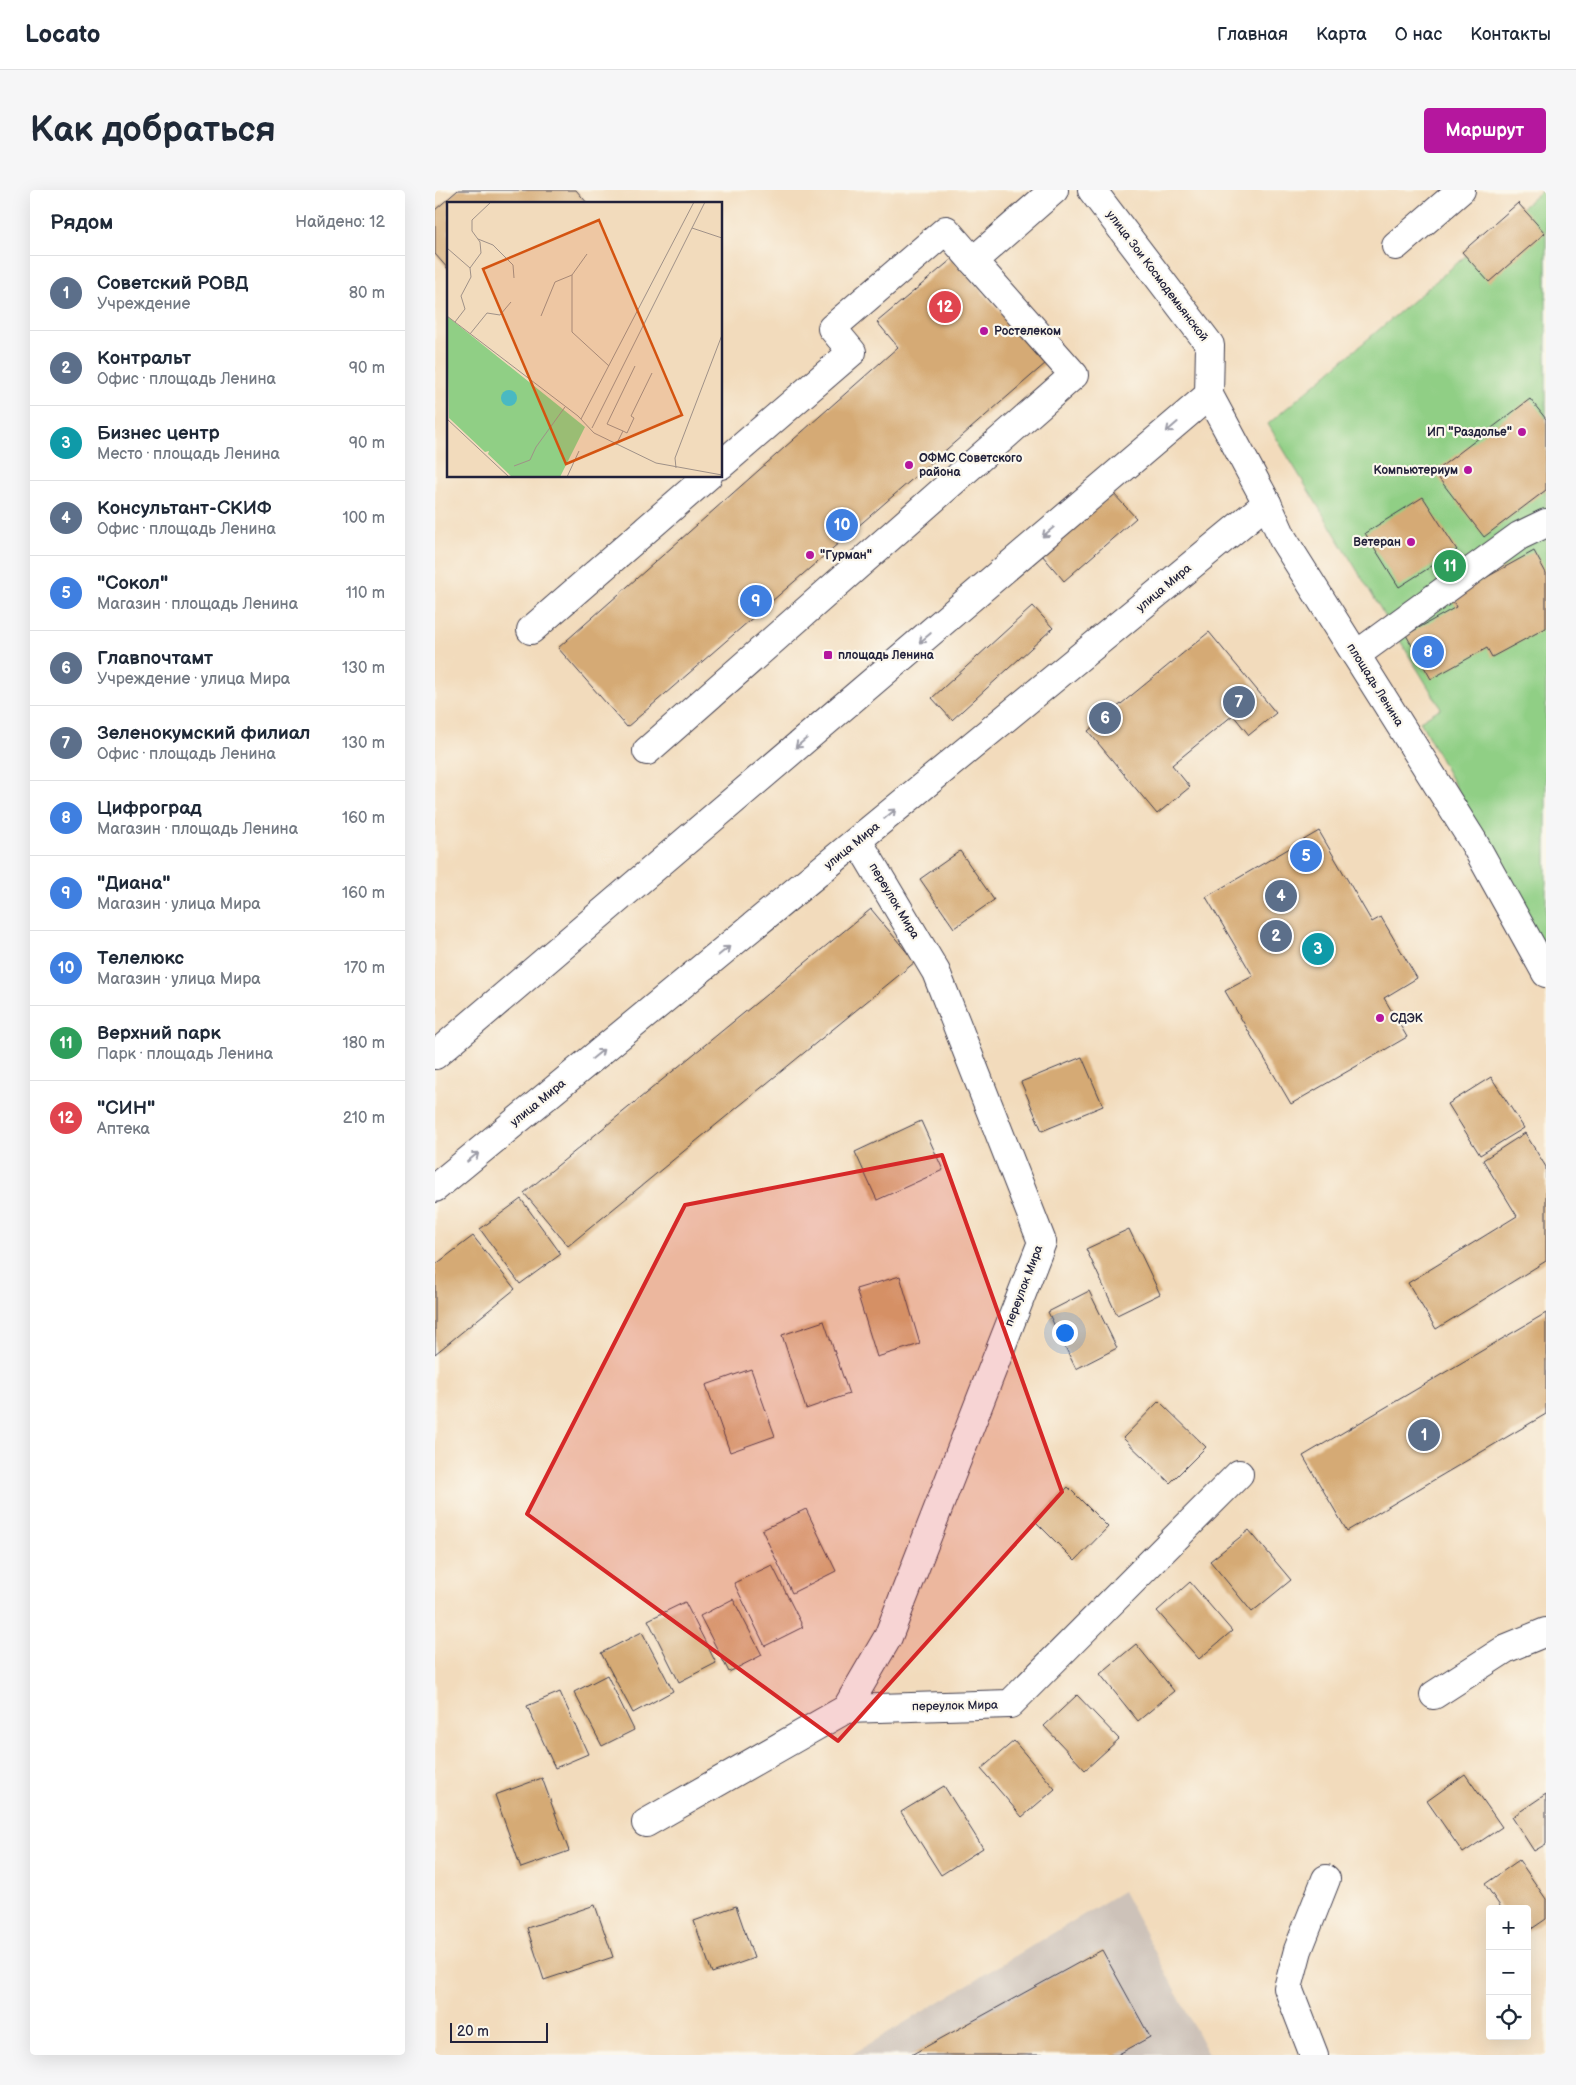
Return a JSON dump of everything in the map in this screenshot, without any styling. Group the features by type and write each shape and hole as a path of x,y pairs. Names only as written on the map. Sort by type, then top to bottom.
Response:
{"street":[{"path":"973,261 1054,190"},
{"name":"улица Зои Космодемьянской","path":"1092,190 1210,345 1209,395"},
{"path":"1396,246 1461,190"},
{"path":"647,751 1074,375 945,230 832,328 852,352 723,463"},
{"path":"435,1055 1209,395"},
{"name":"площадь Ленина","path":"1209,395 1267,503 1283,539 1473,841 1546,973"},
{"path":"531,630 706,478"},
{"name":"улица Мира","path":"435,1188 1267,503"},
{"path":"1356,654 1519,536 1546,523"},
{"name":"переулок Мира","path":"846,1708 888,1637 1042,1242 936,972 858,841"},
{"name":"переулок Мира","path":"646,1823 846,1708 1010,1704 1239,1474"},
{"path":"1434,1696 1507,1648 1546,1632"},
{"path":"1314,2055 1288,1988 1298,1950 1326,1879"}],"highlighted area":[{"path":"942,1155 1062,1492 838,1741 527,1514 685,1205"}],"shaded area":[{"path":"1123,1891 1209,2055 851,2055"}],"green space":[{"path":"1543,190 1546,190 1546,955 1420,721 1441,708 1268,424"}],"building":[{"path":"458,190 576,190 586,202 447,202 447,268 435,254 435,210"},
{"path":"1518,203 1545,233 1489,282 1462,252"},
{"path":"952,259 1046,363 627,727 558,648 898,347 877,322"},
{"path":"1530,399 1546,419 1546,490 1484,537 1434,472"},
{"path":"1113,493 1136,518 1064,581 1042,555"},
{"name":"Ветеран","path":"1423,497 1457,550 1399,587 1365,533"},
{"path":"1534,551 1546,573 1546,628 1492,657 1487,648 1431,679 1406,635 1456,607 1451,597"},
{"path":"1033,606 1053,628 952,720 932,698"},
{"path":"1209,632 1276,713 1249,735 1233,715 1172,765 1190,787 1157,814 1088,731"},
{"path":"1319,831 1372,922 1381,917 1417,978 1384,998 1407,1037 1291,1104 1225,991 1253,976 1206,897"},
{"path":"960,851 994,900 954,928 920,879"},
{"path":"871,909 915,962 568,1246 524,1193"},
{"path":"1082,1057 1103,1106 1042,1131 1021,1082"},
{"path":"1491,1077 1524,1128 1480,1155 1448,1104"},
{"path":"921,1121 943,1170 877,1200 855,1152"},
{"path":"1525,1133 1546,1167 1546,1261 1436,1329 1408,1283 1517,1216 1483,1160"},
{"path":"521,1199 561,1254 520,1284 480,1229"},
{"path":"1129,1229 1160,1294 1117,1315 1086,1249"},
{"path":"473,1236 515,1289 435,1354 435,1265"},
{"path":"900,1276 920,1344 877,1357 856,1289"},
{"path":"1089,1291 1117,1348 1076,1369 1048,1312"},
{"path":"1546,1313 1546,1414 1347,1531 1303,1456"},
{"path":"824,1321 849,1394 806,1409 782,1335"},
{"path":"751,1369 775,1436 730,1452 706,1385"},
{"path":"1159,1401 1206,1447 1170,1483 1123,1438"},
{"path":"1068,1487 1108,1527 1075,1561 1035,1521"},
{"path":"806,1509 836,1571 792,1593 762,1530"},
{"path":"1249,1530 1291,1580 1252,1612 1210,1561"},
{"path":"772,1565 803,1627 765,1646 734,1583"},
{"path":"1190,1582 1232,1631 1199,1659 1157,1611"},
{"path":"733,1599 762,1655 729,1672 700,1616"},
{"path":"685,1602 716,1663 679,1682 648,1620"},
{"path":"642,1632 673,1691 633,1713 601,1653"},
{"path":"1136,1644 1174,1691 1138,1721 1100,1674"},
{"path":"607,1675 634,1730 602,1746 574,1692"},
{"path":"560,1692 588,1754 555,1768 527,1706"},
{"path":"1077,1695 1119,1739 1085,1770 1044,1726"},
{"path":"1014,1741 1055,1789 1022,1817 981,1769"},
{"path":"1465,1774 1502,1827 1463,1853 1427,1801"},
{"path":"542,1778 569,1851 521,1868 495,1795"},
{"path":"944,1786 983,1848 941,1875 901,1812"},
{"path":"1546,1794 1546,1844 1534,1851 1512,1817"},
{"path":"1519,1860 1546,1899 1546,1919 1531,1929 1531,1905 1499,1905 1485,1884"},
{"path":"595,1905 613,1957 544,1980 527,1928"},
{"path":"736,1906 754,1958 712,1973 694,1921"},
{"path":"1102,1950 1150,2037 1117,2055 911,2055"}],"place":[{"name":"\"СИН\"","path":"945,307"},
{"name":"Ростелеком","path":"984,331"},
{"name":"ИП \"Раздолье\"","path":"1522,432"},
{"name":"OФМС Советского района","path":"909,465"},
{"name":"Компьютериум","path":"1468,470"},
{"name":"Телелюкс","path":"842,525"},
{"name":"Ветеран","path":"1411,542"},
{"name":"\"Гурман\"","path":"810,555"},
{"name":"Верхний парк","path":"1450,566"},
{"name":"\"Диана\"","path":"756,601"},
{"name":"Цифроград","path":"1428,652"},
{"name":"площадь Ленина","path":"828,655"},
{"name":"Зеленокумский филиал","path":"1239,702"},
{"name":"Главпочтамт","path":"1105,718"},
{"name":"\"Сокол\"","path":"1306,856"},
{"name":"Консультант-СКИФ","path":"1281,896"},
{"name":"Контральт","path":"1276,936"},
{"name":"Бизнес центр","path":"1318,949"},
{"name":"СДЭК","path":"1380,1018"},
{"name":"Советский РОВД","path":"1424,1435"}]}
